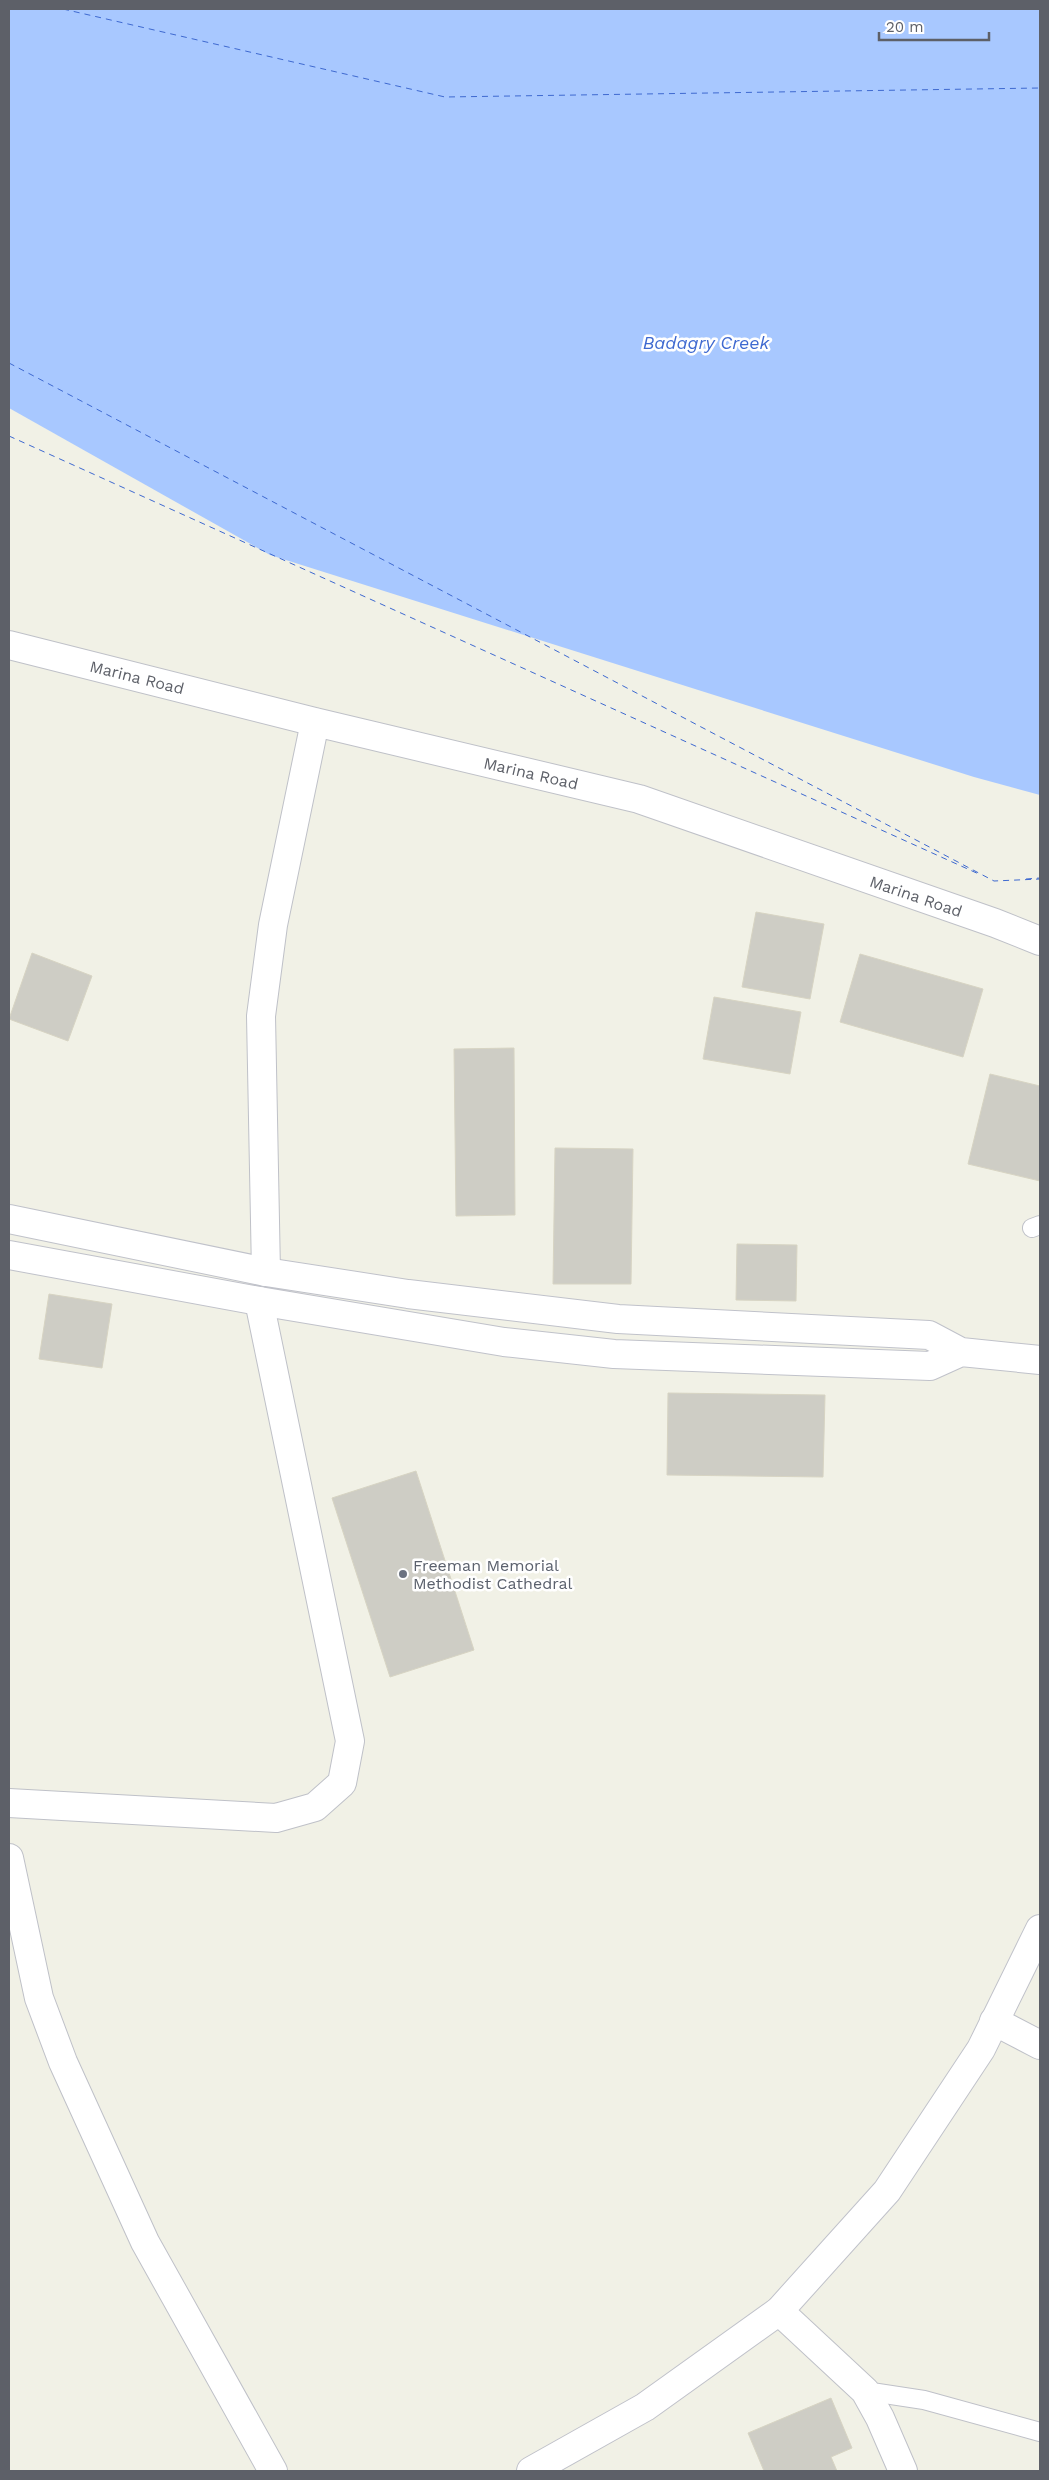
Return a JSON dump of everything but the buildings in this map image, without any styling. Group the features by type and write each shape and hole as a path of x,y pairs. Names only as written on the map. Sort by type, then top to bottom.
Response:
{"street":[{"name":"Marina Road","path":"9,645 315,722 639,799 1040,941"},
{"path":"266,1272 261,1016 273,925 315,722"},
{"path":"9,1220 266,1272 408,1294 618,1319 929,1335 961,1352 1040,1360"},
{"path":"9,1255 259,1301 504,1342 614,1354 930,1366 961,1352"},
{"path":"9,1802 276,1818 315,1807 342,1783 350,1741 259,1301"},
{"path":"9,1858 39,1998 63,2062 145,2242 273,2471"},
{"path":"531,2471 645,2407 779,2311 887,2191 981,2049 1040,1929"},
{"path":"994,2020 1040,2045"},
{"path":"779,2311 865,2391 884,2426 904,2471"}],"lane":[{"path":"865,2391 924,2400 1040,2432"}],"water":[{"name":"Badagry Creek","path":"9,9 1040,9 1040,795 974,777 270,555 9,408"}],"ferry route":[{"path":"63,9 445,97 1040,88"},
{"path":"9,363 994,881 1040,879"},
{"path":"9,436 981,875"},
{"path":"1026,879 1040,878"}],"place":[{"name":"Freeman Memorial Methodist Cathedral","path":"403,1574"}]}
